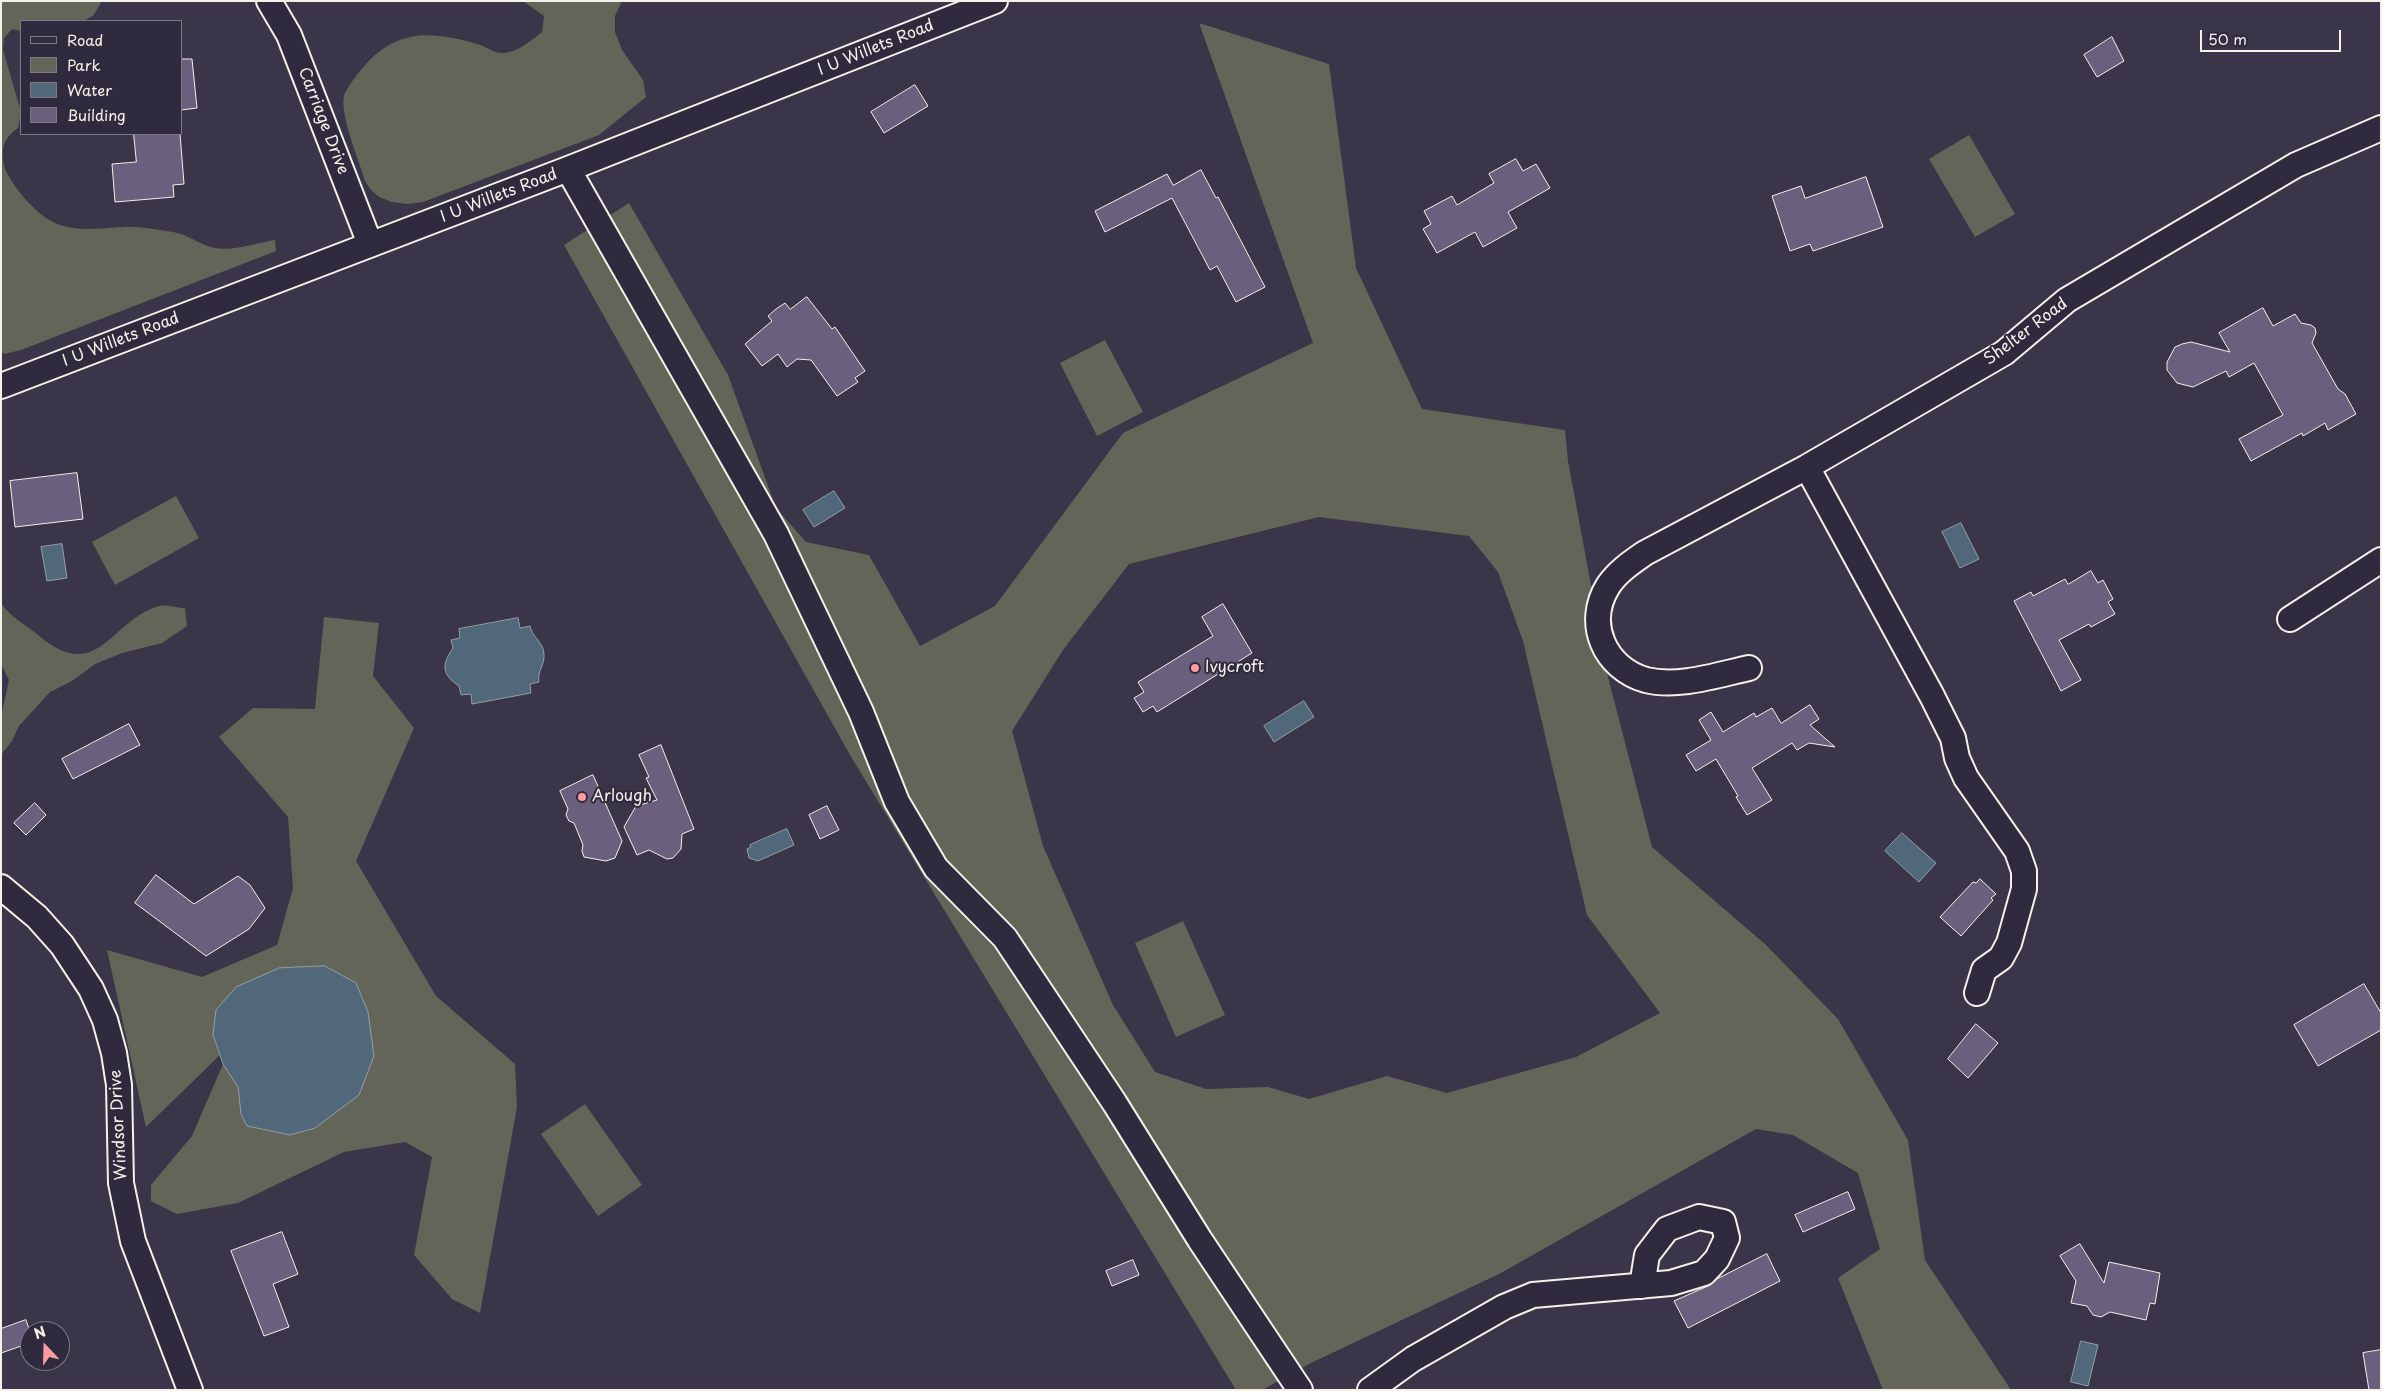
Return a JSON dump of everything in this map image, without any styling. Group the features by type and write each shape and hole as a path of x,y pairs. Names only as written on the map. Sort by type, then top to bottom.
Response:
{"street":[{"name":"Carriage Drive","path":"269,1 290,35 370,244"},
{"name":"I U Willets Road","path":"1,386 568,170 995,1"},
{"name":"Shelter Road","path":"1749,668 1690,680 1646,680 1626,670 1611,658 1597,631 1602,600 1614,580 1645,552 1807,467 2004,353 2067,300 2296,165 2381,128"},
{"path":"568,170 776,534 861,712 897,802 936,868 1006,938 1114,1102 1200,1240 1300,1390"},
{"path":"1807,467 1932,696 1953,738 1957,758 1966,778 2020,858 2024,871 2024,889 2009,943 2001,958 1984,970 1977,993"},
{"path":"2290,619 2381,560"},
{"name":"Windsor Drive","path":"1,888 37,917 62,945 91,989 104,1020 114,1054 119,1085 121,1183 133,1241 190,1390"},
{"path":"1370,1390 1413,1359 1504,1306 1533,1295 1623,1286 1642,1286"}],"green space":[{"path":"1,1 102,1 93,16 85,20 20,20 20,31 12,29 4,38 3,50 20,109 18,128 9,136 3,151 5,169 13,184 25,199 46,218 70,228 148,228 179,233 205,245 222,249 238,248 275,240 276,251 21,350 5,354 1,352"},
{"path":"523,1 622,1 615,16 615,32 622,50 643,80 646,97 599,135 423,202 407,204 392,202 379,197 365,181 345,115 344,96 354,78 380,51 406,38 433,35 447,37 480,45 499,53 518,49 542,32 544,16"},
{"path":"1199,23 1329,64 1356,268 1422,409 1565,430 1568,461 1608,677 1652,847 1765,944 1838,1019 1908,1140 1925,1260 2011,1390 1883,1390 1838,1278 1880,1249 1858,1173 1793,1135 1756,1129 1499,1274 1311,1363 1262,1390 1236,1390 850,755 564,245 629,203 728,375 776,508 806,542 869,555 920,646 995,606 1123,433 1313,343","holes":["1319,517 1469,536 1498,572 1523,641 1587,915 1660,1013 1576,1057 1447,1093 1387,1076 1309,1099 1268,1087 1206,1089 1155,1072 1113,1005 1043,846 1012,731 1063,650 1129,564"]},
{"path":"1969,135 2015,214 1975,237 1929,159"},
{"path":"1105,340 1143,412 1097,436 1060,363"},
{"path":"176,496 199,538 115,585 92,542"},
{"path":"1,603 13,616 58,649 75,654 90,652 103,645 142,613 159,606 185,608 187,626 162,643 122,653 95,664 72,681 50,692 19,726 12,741 1,755 1,717 9,680 1,664"},
{"path":"324,617 379,623 373,676 414,728 356,861 436,996 515,1064 517,1107 480,1313 452,1299 414,1255 432,1157 405,1142 344,1152 238,1203 177,1214 151,1201 151,1185 192,1136 223,1064 238,1087 241,1114 247,1126 290,1135 315,1128 359,1095 356,983 325,966 279,968 213,1035 220,1055 146,1127 107,950 202,977 277,945 293,888 288,817 219,737 253,708 315,709"},
{"path":"1183,921 1225,1015 1176,1037 1135,943"},
{"path":"585,1104 642,1185 598,1216 541,1134"}],"water":[{"path":"834,491 845,508 814,527 803,510"},
{"path":"1961,523 1979,559 1960,568 1942,532"},
{"path":"62,544 67,578 47,581 41,547"},
{"path":"518,618 520,628 530,626 543,650 544,658 539,682 530,684 531,693 472,704 471,694 461,695 459,686 446,674 446,660 453,648 451,640 460,638 459,629"},
{"path":"1304,701 1314,717 1274,742 1264,726"},
{"path":"787,829 794,845 758,861 749,858 747,849 751,847 750,845"},
{"path":"1902,833 1936,863 1919,882 1885,851"},
{"path":"325,966 356,983 368,1012 374,1056 359,1095 315,1128 290,1135 247,1126 241,1114 238,1087 223,1064 213,1035 216,1010 236,987 279,968"},
{"path":"2081,1341 2098,1345 2088,1386 2071,1382"}],"building":[{"path":"2112,37 2124,61 2097,77 2084,55"},
{"path":"182,59 192,59 197,108 182,110"},
{"path":"915,85 928,106 884,133 871,112"},
{"path":"134,135 180,135 184,184 173,185 174,197 115,202 112,164 136,162"},
{"path":"1516,159 1523,171 1536,164 1550,188 1508,212 1517,228 1483,247 1475,232 1437,253 1423,229 1431,224 1424,211 1452,196 1457,205 1494,183 1489,174"},
{"path":"1201,170 1216,198 1218,197 1265,287 1236,302 1217,266 1210,270 1172,198 1105,232 1095,211 1167,174 1173,185"},
{"path":"1866,177 1883,227 1813,251 1810,244 1790,251 1772,196 1801,186 1805,198"},
{"path":"807,297 832,329 835,327 865,371 855,378 858,382 837,396 811,360 797,359 787,367 778,354 762,366 745,344 772,321 768,316 776,309 785,303 790,309"},
{"path":"2263,308 2273,326 2295,314 2301,323 2315,328 2316,333 2312,343 2338,389 2345,394 2356,414 2328,430 2325,423 2303,436 2302,433 2251,461 2239,439 2283,415 2254,363 2229,377 2226,371 2193,387 2177,383 2167,370 2167,362 2175,347 2191,342 2230,352 2219,333"},
{"path":"77,473 83,519 15,527 10,481"},
{"path":"2091,571 2098,583 2103,580 2113,599 2108,602 2115,614 2091,627 2089,624 2059,640 2081,680 2061,691 2014,601 2031,592 2033,596 2065,579 2068,584"},
{"name":"Ivycroft","path":"1223,604 1252,653 1157,712 1153,706 1143,712 1134,698 1144,692 1138,682 1213,636 1202,617"},
{"path":"1810,705 1819,719 1810,725 1835,747 1809,743 1797,750 1792,743 1752,768 1772,800 1747,815 1716,759 1696,771 1686,755 1711,740 1699,720 1711,712 1723,732 1754,713 1756,717 1772,708 1781,723"},
{"path":"129,724 140,745 73,779 62,759"},
{"path":"661,745 694,829 682,834 681,849 673,858 667,859 649,850 637,855 624,827 636,806 657,800 646,778 649,777 639,755"},
{"path":"593,775 622,841 615,858 606,861 584,857 583,845 574,823 569,821 566,815 568,809 560,791"},
{"path":"35,803 46,815 26,835 14,823"},
{"path":"827,806 839,830 820,839 809,815"},
{"path":"156,875 194,904 238,876 250,885 265,908 249,929 206,956 135,903"},
{"path":"1980,879 1996,894 1991,898 1993,900 1961,936 1940,917 1973,882 1976,883"},
{"path":"2364,984 2381,1013 2381,1030 2318,1066 2294,1025"},
{"path":"1976,1024 1998,1043 1968,1078 1948,1059"},
{"path":"1848,1192 1855,1209 1803,1232 1795,1215"},
{"path":"282,1232 298,1274 273,1284 289,1327 264,1336 231,1251"},
{"path":"2080,1244 2104,1283 2109,1262 2160,1273 2155,1304 2150,1303 2146,1320 2110,1312 2101,1317 2093,1315 2087,1306 2071,1303 2076,1281 2060,1256"},
{"path":"1767,1254 1780,1281 1688,1328 1674,1301 1708,1286 1717,1279"},
{"path":"1133,1260 1139,1275 1112,1286 1106,1271"},
{"path":"20,1322 20,1346 1,1353 1,1329"},
{"path":"2381,1350 2381,1390 2369,1390 2363,1353"}],"place":[{"name":"Ivycroft","path":"1195,668"},
{"name":"Arlough","path":"582,797"}]}
